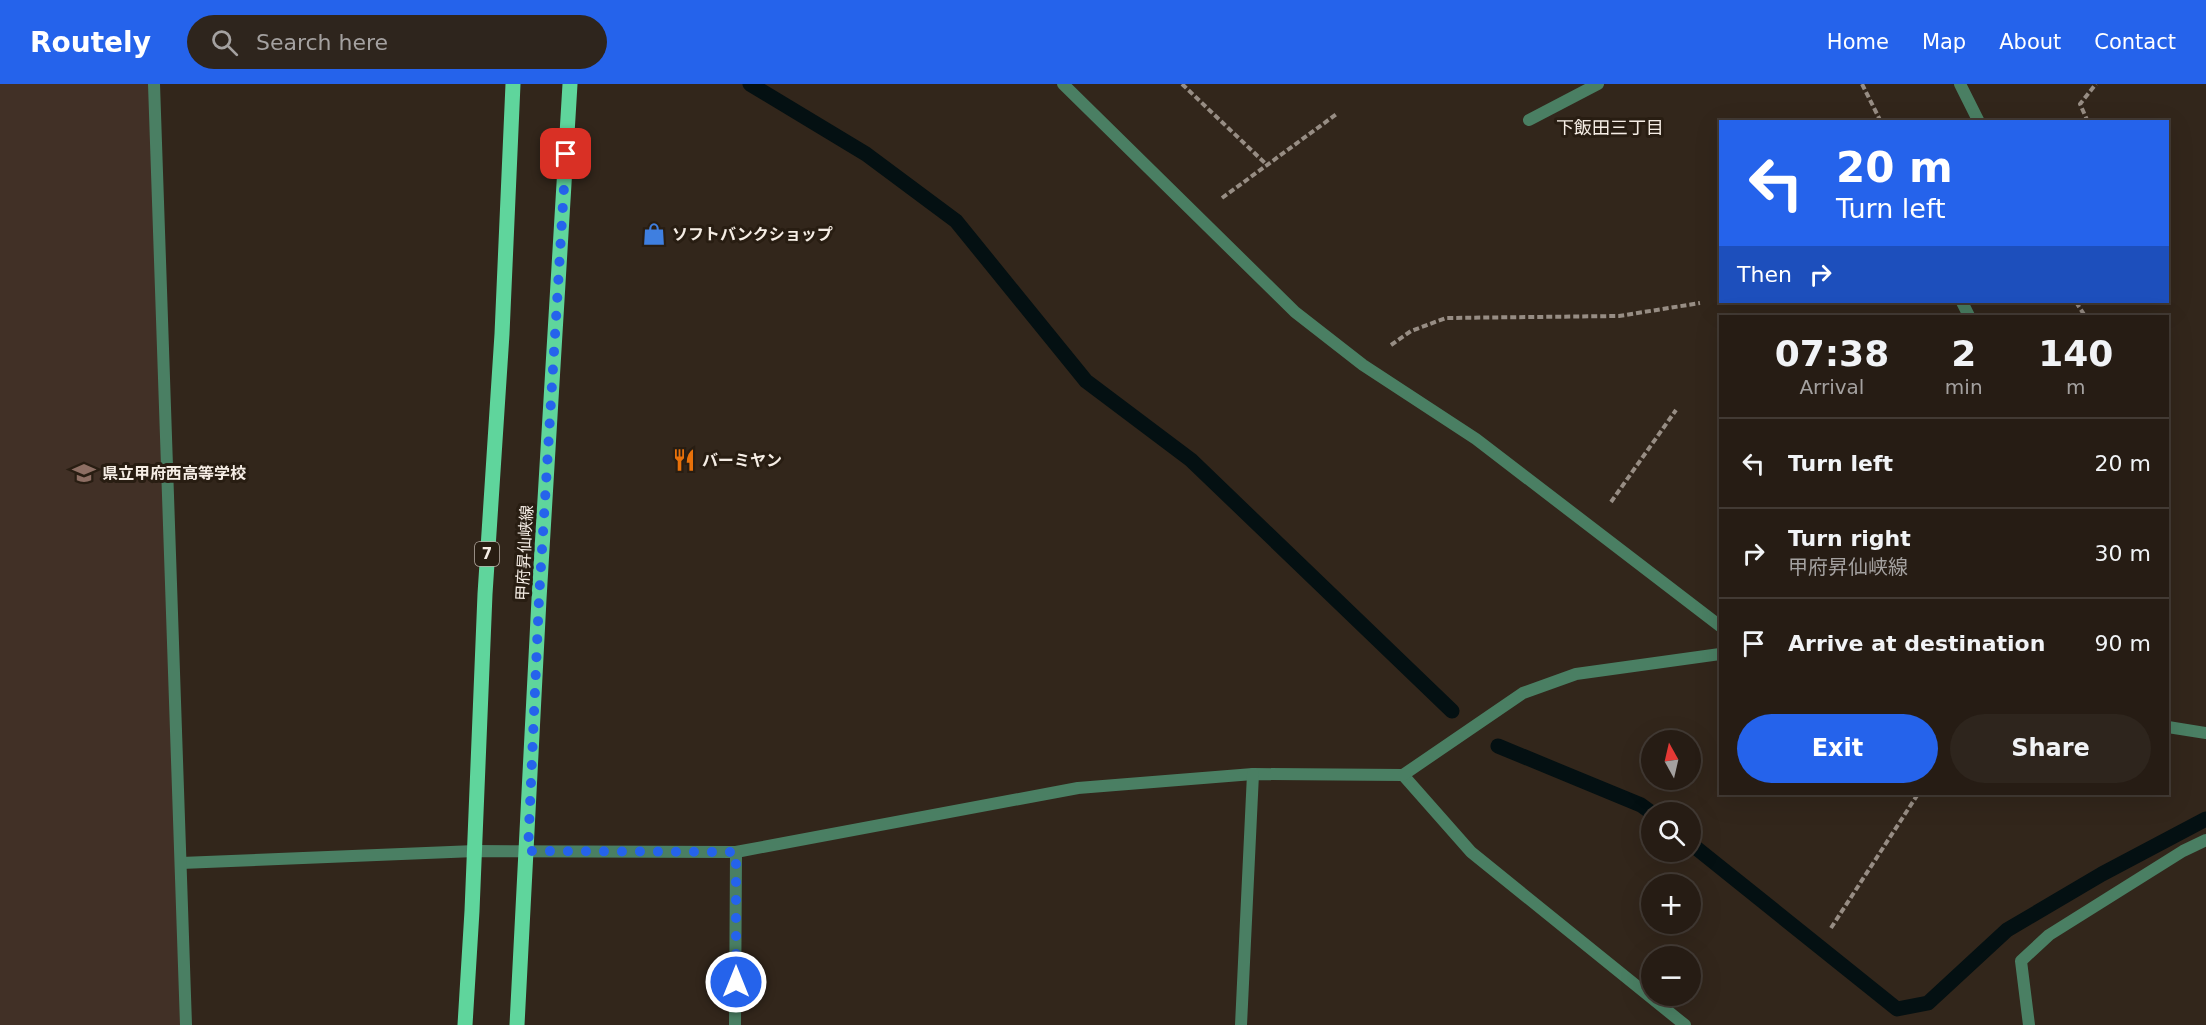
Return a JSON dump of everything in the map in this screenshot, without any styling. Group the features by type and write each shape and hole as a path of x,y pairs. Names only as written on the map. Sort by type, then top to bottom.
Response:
{"main road":[{"name":"7","path":"465,1025 475,851 485,594 513,84"},
{"name":"甲府昇仙峡線","path":"517,1025 528,851 539,599 570,84"}],"street":[{"path":"154,84 186,1025"},
{"path":"1063,84 1295,312 1363,365 1476,439 1719,625"},
{"path":"1529,120 1598,84"},
{"path":"1960,84 1978,120"},
{"path":"181,863 475,851 736,852 1078,788 1252,774 1403,775 1523,693 1576,674 1719,654"},
{"path":"2169,727 2206,733"},
{"path":"1241,1025 1252,774"},
{"path":"1403,775 1472,852 1685,1025"},
{"path":"2029,1025 2021,961 2049,935 2183,851 2206,840"},
{"path":"735,1025 736,852"}],"path":[{"path":"1182,84 1268,165"},
{"path":"1862,84 1880,120"},
{"path":"2087,120 2080,104 2096,84"},
{"path":"1197,216 1338,113"},
{"path":"1363,365 1411,331 1446,318 1619,316 1700,303"},
{"path":"1593,527 1676,410"},
{"path":"1831,928 1917,795"}],"shaded area":[{"name":"県立甲府西高等学校","path":"0,84 154,84 186,1025 0,1025"}],"waterway":[{"path":"750,84 866,154 956,221 1086,381 1191,460 1452,711"},
{"path":"1498,746 1641,805"},
{"path":"1701,852 1897,1009 1928,1003 2007,930 2102,874 2206,819"}],"place":[{"name":"ソフトバンクショップ","path":"654,234"},
{"name":"バーミヤン","path":"684,460"},
{"name":"県立甲府西高等学校","path":"84,473"}],"district":[{"name":"下飯田三丁目","path":"1610,128"}],"route":[{"path":"566,154 539,599 528,851 736,852 736,982"}]}
